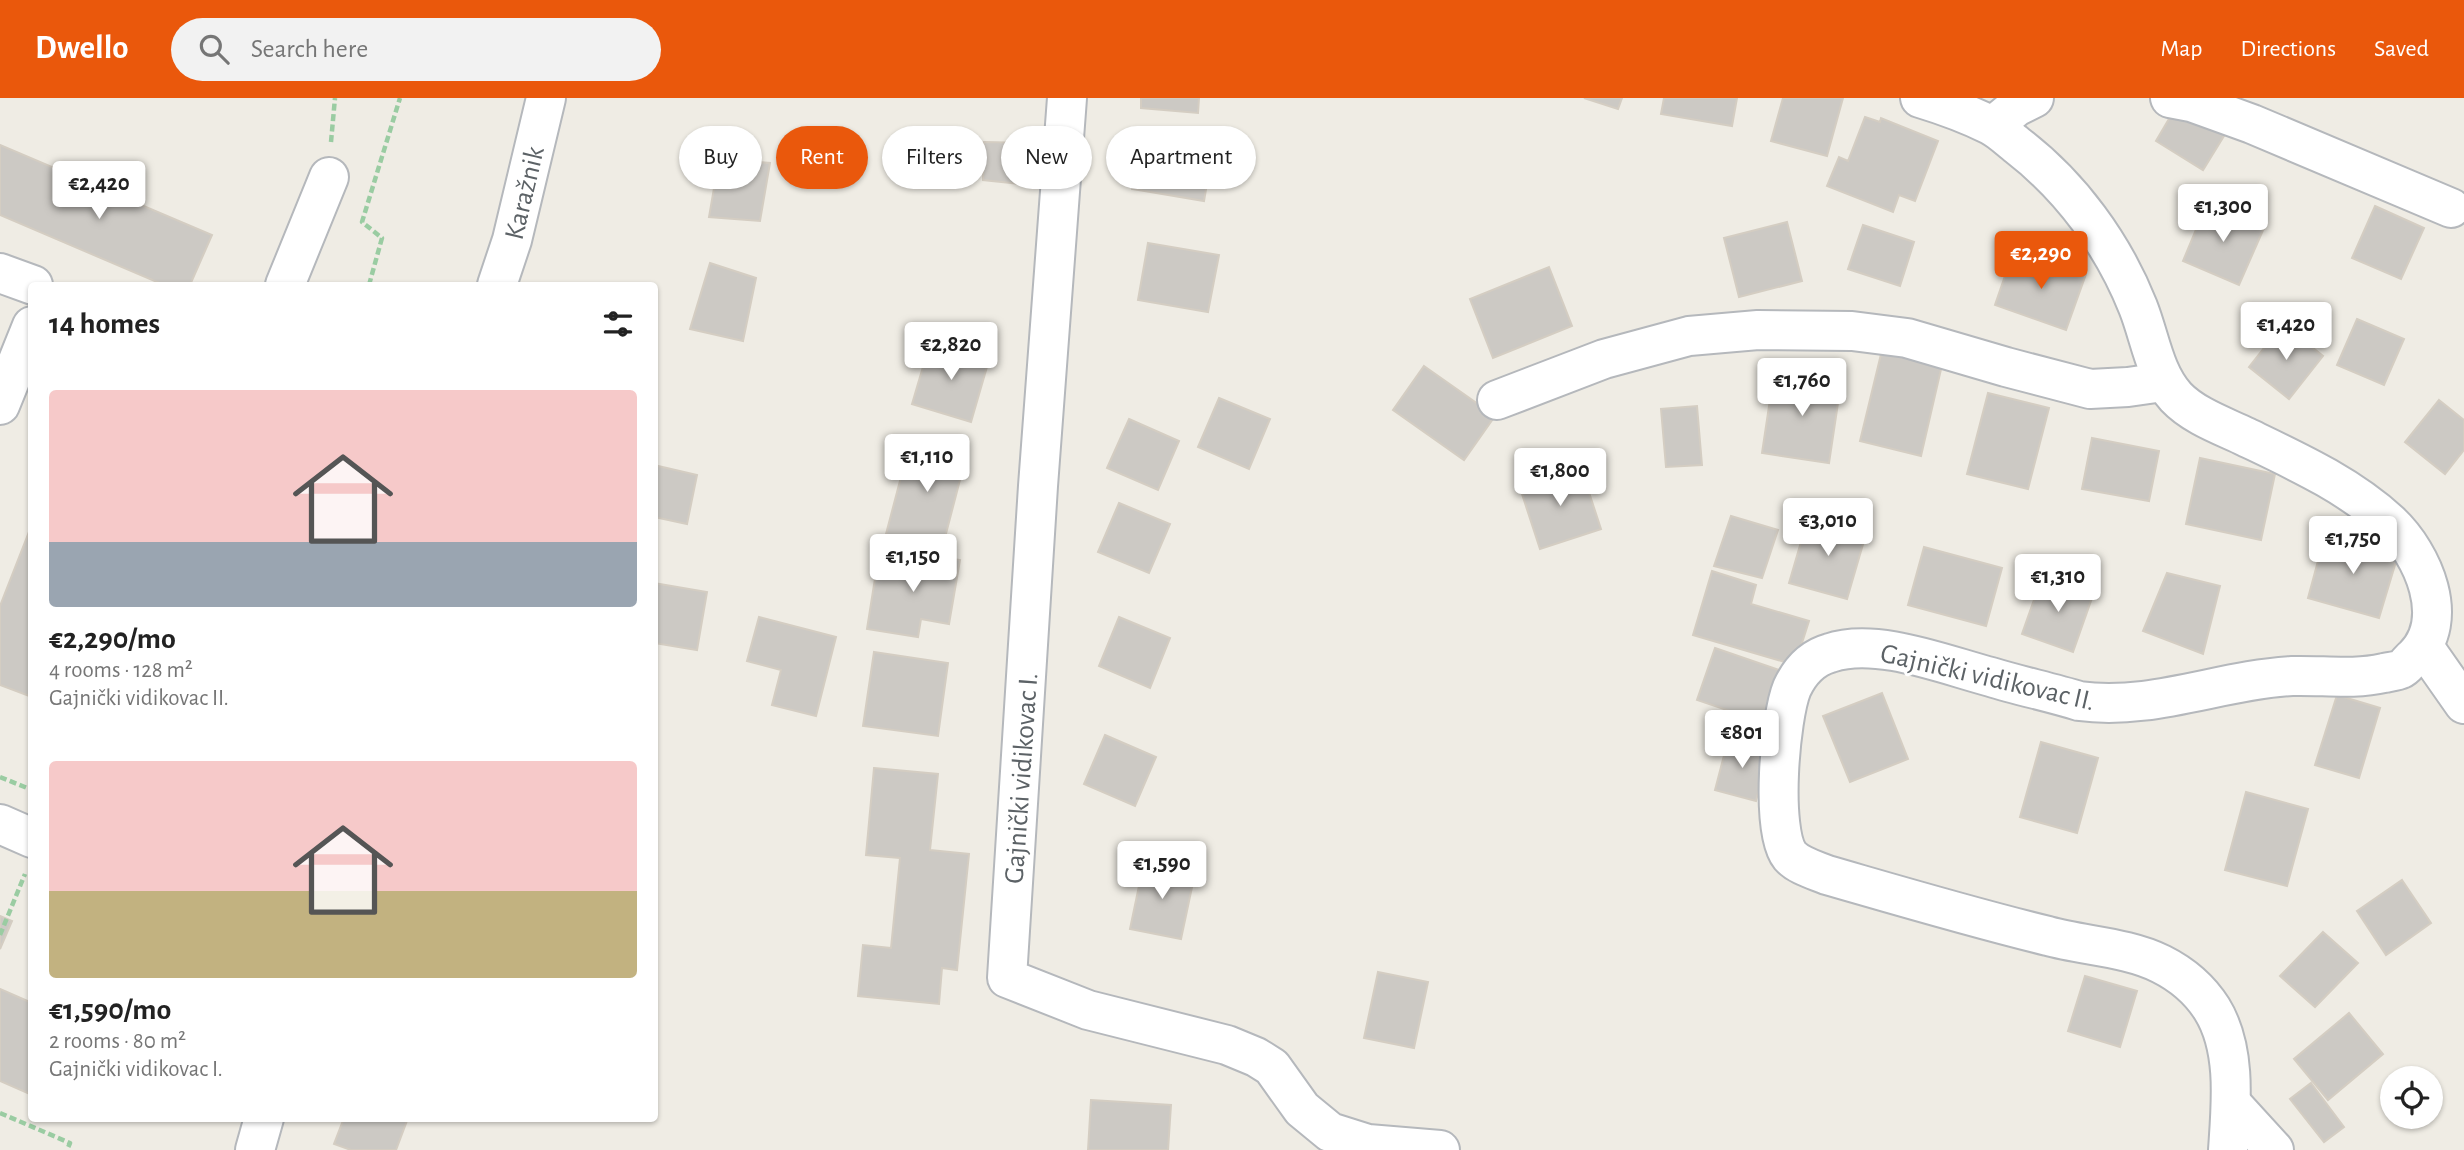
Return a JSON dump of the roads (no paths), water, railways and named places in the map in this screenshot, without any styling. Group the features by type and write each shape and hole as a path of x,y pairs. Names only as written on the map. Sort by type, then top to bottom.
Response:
{"street":[{"name":"Karažnik","path":"498,282 512,240 546,98"},
{"name":"Gajnički vidikovac I.","path":"1067,98 1038,486 1007,978 1088,1010 1227,1045 1256,1057 1272,1067 1302,1109 1329,1132 1368,1144 1440,1150"},
{"path":"1920,98 1993,126 2063,185 2112,254 2138,306 2163,382 2179,400 2199,414 2307,466 2367,505 2392,525 2416,555 2427,578 2431,603 2430,625 2424,647 2464,704"},
{"path":"1993,126 2016,107 2034,98"},
{"path":"2170,98 2191,102 2252,124 2451,208"},
{"path":"286,282 329,177"},
{"path":"0,273 28,283"},
{"path":"1497,400 1604,359 1689,336 1758,330 1852,331 1907,338 2090,389 2163,382"},
{"path":"0,405 28,336"},
{"name":"Gajnički vidikovac II.","path":"2228,1150 2231,1103 2224,1036 2214,1012 2204,998 2175,972 2137,956 2048,937 1827,875 1791,858 1780,836 1779,775 1787,703 1794,685 1815,658 1832,651 1857,648 1912,656 2079,701 2100,704 2127,703 2290,677 2365,677 2401,669 2424,647"},
{"path":"0,824 28,847"},
{"path":"2231,1103 2274,1150"},
{"path":"255,1150 263,1122"}]}
